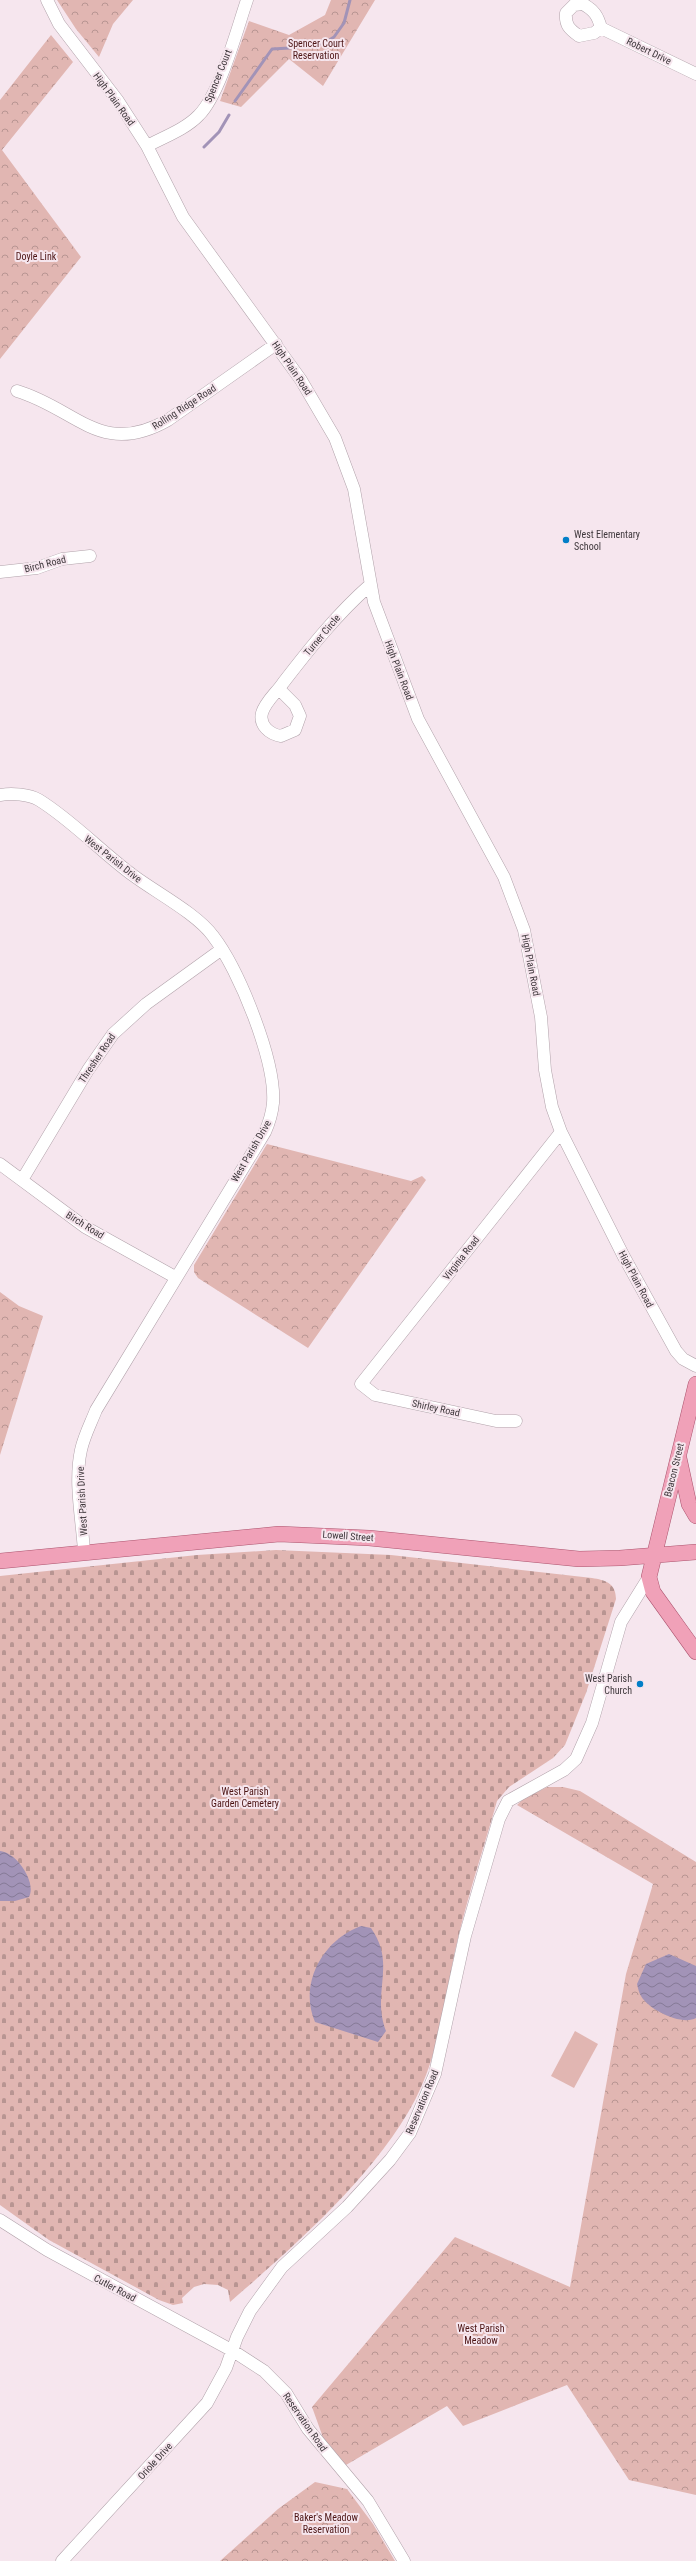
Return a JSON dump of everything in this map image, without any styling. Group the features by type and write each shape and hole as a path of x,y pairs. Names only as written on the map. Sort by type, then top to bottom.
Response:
{"main road":[{"name":"Beacon Street","path":"649,1577 696,1384"},
{"path":"678,1453 689,1504 696,1516"},
{"name":"Lowell Street","path":"0,1561 84,1551 249,1536 315,1534 579,1558 653,1556 696,1552"},
{"path":"649,1577 653,1592 696,1652"}],"street":[{"name":"High Plain Road","path":"47,0 59,24 118,101 147,146 183,217 276,344 329,425 348,469 360,522 370,585 380,619 418,719 504,877 524,930 541,1017 545,1070 552,1107 561,1132 623,1256 676,1351 682,1359 696,1366"},
{"name":"Spencer Court","path":"147,146 190,122 205,108 214,91 247,0"},
{"name":"Robert Drive","path":"601,28 696,74"},
{"name":"Rolling Ridge Road","path":"17,392 37,397 95,429 130,434 150,429 168,420 276,344"},
{"name":"Birch Road","path":"0,572 37,568 62,559 90,556"},
{"name":"Turner Circle","path":"279,689 334,620 370,585"},
{"name":"West Parish Drive","path":"0,795 15,795 37,799 133,875 204,927 222,949 242,989 259,1034 272,1082 272,1114 261,1138 175,1277 96,1410 81,1451 79,1473 84,1551"},
{"name":"Thresher Road","path":"22,1180 88,1070 113,1034 146,1004 222,949"},
{"name":"Virginia Road","path":"361,1384 561,1132"},
{"name":"Birch Road","path":"0,1164 85,1227 175,1277"},
{"name":"Shirley Road","path":"361,1384 375,1395 496,1421 516,1421"},
{"name":"Reservation Road","path":"404,2561 368,2501 308,2429 286,2393 264,2371 233,2350 250,2310 282,2267 347,2207 390,2160 410,2133 436,2074 465,1936 499,1819 508,1802 564,1770 576,1759 592,1723 621,1622 649,1577"},
{"name":"Cutler Road","path":"0,2220 60,2257 233,2350"},
{"name":"Oriole Drive","path":"62,2561 207,2404 233,2350"}],"green space":[{"path":"57,0 133,0 113,24 99,57 76,29"},
{"name":"Spencer Court Reservation","path":"331,0 375,0 323,86 289,59 241,107 220,101 249,21 289,35 325,15"},
{"name":"Doyle Link","path":"51,35 73,62 2,150 81,257 0,359 0,100"},
{"path":"267,1144 411,1181 422,1176 426,1180 308,1348 198,1278 194,1272 194,1265"},
{"path":"0,1292 19,1306 43,1316 0,1455"},
{"name":"West Parish Garden Cemetery","path":"276,1550 391,1555 592,1578 609,1583 614,1589 616,1599 586,1693 565,1745 553,1758 509,1787 497,1801 462,1921 453,1958 437,2041 431,2061 415,2100 398,2128 356,2183 332,2208 280,2258 230,2302 228,2290 218,2285 204,2284 194,2287 182,2298 183,2303 173,2305 159,2300 49,2240 0,2205 0,1576 197,1555"},
{"name":"West Parish Meadow","path":"547,1787 563,1787 580,1791 696,1862 696,2495 629,2480 567,2385 463,2426 447,2406 346,2465 325,2443 312,2407 455,2237 570,2287 626,1974 653,1884 517,1805 523,1799"},
{"path":"575,2031 598,2044 574,2088 551,2076"},
{"name":"Baker's Meadow Reservation","path":"315,2482 347,2489 373,2524 395,2561 220,2561 278,2509"}],"water":[{"path":"0,1851 12,1856 24,1869 30,1884 31,1891 29,1897 15,1901 0,1901"},
{"path":"361,1926 371,1928 378,1941 382,1954 383,1967 381,2004 382,2017 386,2031 378,2042 315,2022 311,2007 310,1992 312,1978 318,1964 336,1941 348,1932"},
{"path":"669,1954 696,1966 696,2018 683,2020 666,2015 651,2006 641,1996 637,1984 646,1964"}],"waterway":[{"path":"235,101 272,49 290,48 304,43 323,44 334,37 344,23 350,0"},
{"path":"204,147 219,132 229,115"}],"place":[{"name":"West Elementary School","path":"566,540"},
{"name":"West Parish Church","path":"640,1684"}]}
